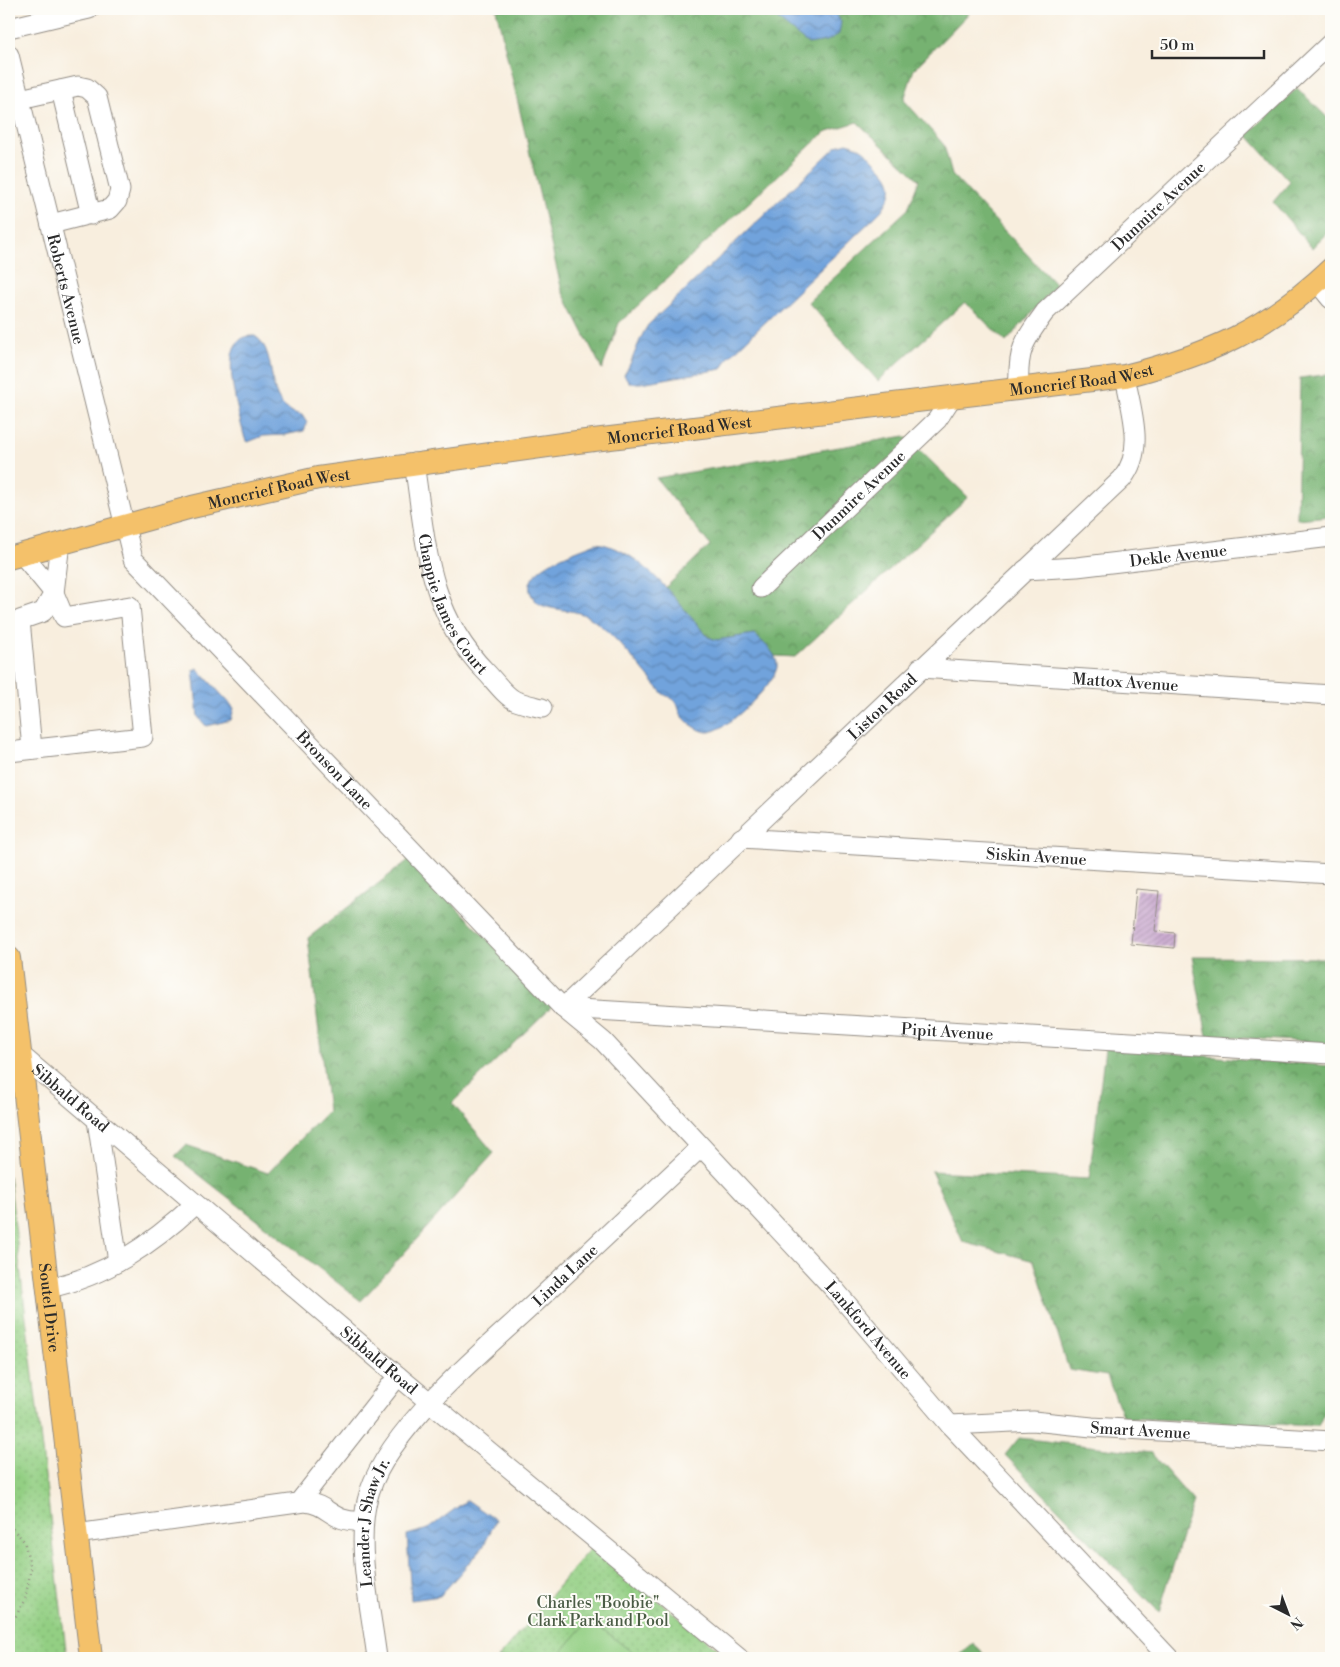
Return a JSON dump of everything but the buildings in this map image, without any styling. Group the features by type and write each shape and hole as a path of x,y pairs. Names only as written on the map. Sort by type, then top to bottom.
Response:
{"main road":[{"name":"Moncrief Road West","path":"15,556 124,525 318,478 414,463 1125,376 1176,363 1216,349 1250,331 1326,284"},
{"name":"Soutel Drive","path":"9,958 22,1056 91,1658"}],"street":[{"path":"9,28 89,9"},
{"name":"Dunmire Avenue","path":"1019,388 1020,353 1029,334 1045,312 1331,43"},
{"name":"Roberts Avenue","path":"9,55 20,99 18,127 51,224 124,525"},
{"path":"20,99 78,86 87,88 97,97 120,190 117,201 110,210 51,224"},
{"path":"61,90 91,215"},
{"name":"Liston Road","path":"563,1008 920,668 1122,479 1131,468 1135,454 1136,438 1125,376"},
{"name":"Dunmire Avenue","path":"761,588 937,420 952,397"},
{"name":"Chappie James Court","path":"414,463 428,559 438,599 454,630 475,661 514,700 542,708"},
{"name":"Bronson Lane","path":"124,525 133,559 563,1008"},
{"name":"Dekle Avenue","path":"1025,570 1077,566 1331,537"},
{"path":"42,612 54,593 60,543"},
{"path":"15,556 54,593 64,617"},
{"path":"9,752 142,737 130,606 64,617 42,612 20,620 32,749"},
{"name":"Mattox Avenue","path":"920,668 1331,695"},
{"name":"Siskin Avenue","path":"742,838 1331,874"},
{"name":"Pipit Avenue","path":"563,1008 1331,1054"},
{"name":"Lankford Avenue","path":"563,1008 603,1042 701,1147 834,1290 950,1425 1169,1658"},
{"name":"Sibbald Road","path":"22,1056 398,1376 739,1658"},
{"path":"97,1120 118,1262"},
{"name":"Linda Lane","path":"430,1402 701,1147"},
{"path":"48,1288 72,1284 100,1273 164,1232 194,1204"},
{"path":"299,1502 398,1376"},
{"name":"Leander J Shaw Jr.","path":"377,1658 362,1542 363,1521 373,1480 382,1463 430,1402"},
{"name":"Smart Avenue","path":"950,1425 1033,1421 1092,1427 1331,1441"},
{"path":"76,1534 299,1502 319,1505 329,1513 348,1522 363,1521"}],"path":[{"path":"9,1525 24,1540 31,1569 24,1599 9,1629"}],"green space":[{"path":"496,9 769,9 775,17 841,22 833,9 973,9 914,69 904,100 944,145 952,175 1056,285 1006,342 965,302 878,381 808,302 908,209 919,180 857,122 825,132 619,323 602,369 562,291"},
{"path":"1297,88 1331,121 1331,229 1312,248 1273,202 1290,182 1247,135"},
{"path":"1331,374 1331,516 1297,519 1300,378"},
{"path":"905,436 968,497 795,657 775,656 754,634 717,640 708,637 664,589 710,545 656,478"},
{"path":"410,859 552,1006 452,1103 494,1153 361,1301 175,1156 186,1145 268,1173 328,1111 308,938"},
{"path":"1192,957 1331,958 1331,1043 1207,1036"},
{"path":"1105,1048 1331,1066 1331,1399 1318,1426 1123,1418 1107,1376 1069,1370 1034,1261 963,1242 931,1171 1089,1179"},
{"path":"9,1176 67,1658 9,1658"},
{"path":"1019,1438 1151,1453 1193,1501 1159,1612 1005,1455"},
{"name":"Charles \"Boobie\" Clark Park and Pool","path":"592,1546 728,1658 498,1658"},
{"path":"590,1619 639,1658 556,1658"},
{"path":"973,1643 989,1658 957,1658"}],"water":[{"path":"769,9 833,9 841,22 839,34 827,41 808,44 775,17"},
{"path":"847,143 866,152 889,180 891,191 881,211 728,358 722,369 641,383 630,383 624,375 648,325 837,146"},
{"path":"255,336 263,344 268,355 275,391 280,402 289,410 302,415 307,423 304,431 284,435 263,436 248,442 245,439 233,387 232,359 234,347 240,340"},
{"path":"596,543 613,547 629,555 644,567 672,595 708,637 717,640 754,634 773,653 777,662 774,675 768,685 748,707 725,725 715,730 707,732 695,727 687,722 679,711 678,704 663,694 621,644 592,619 580,613 547,607 539,604 534,599 530,591 531,582 536,574 565,555"},
{"path":"197,668 234,708 231,720 206,726 198,717 193,670"},
{"path":"467,1500 496,1520 483,1547 440,1596 411,1600 407,1535 428,1529"}]}
